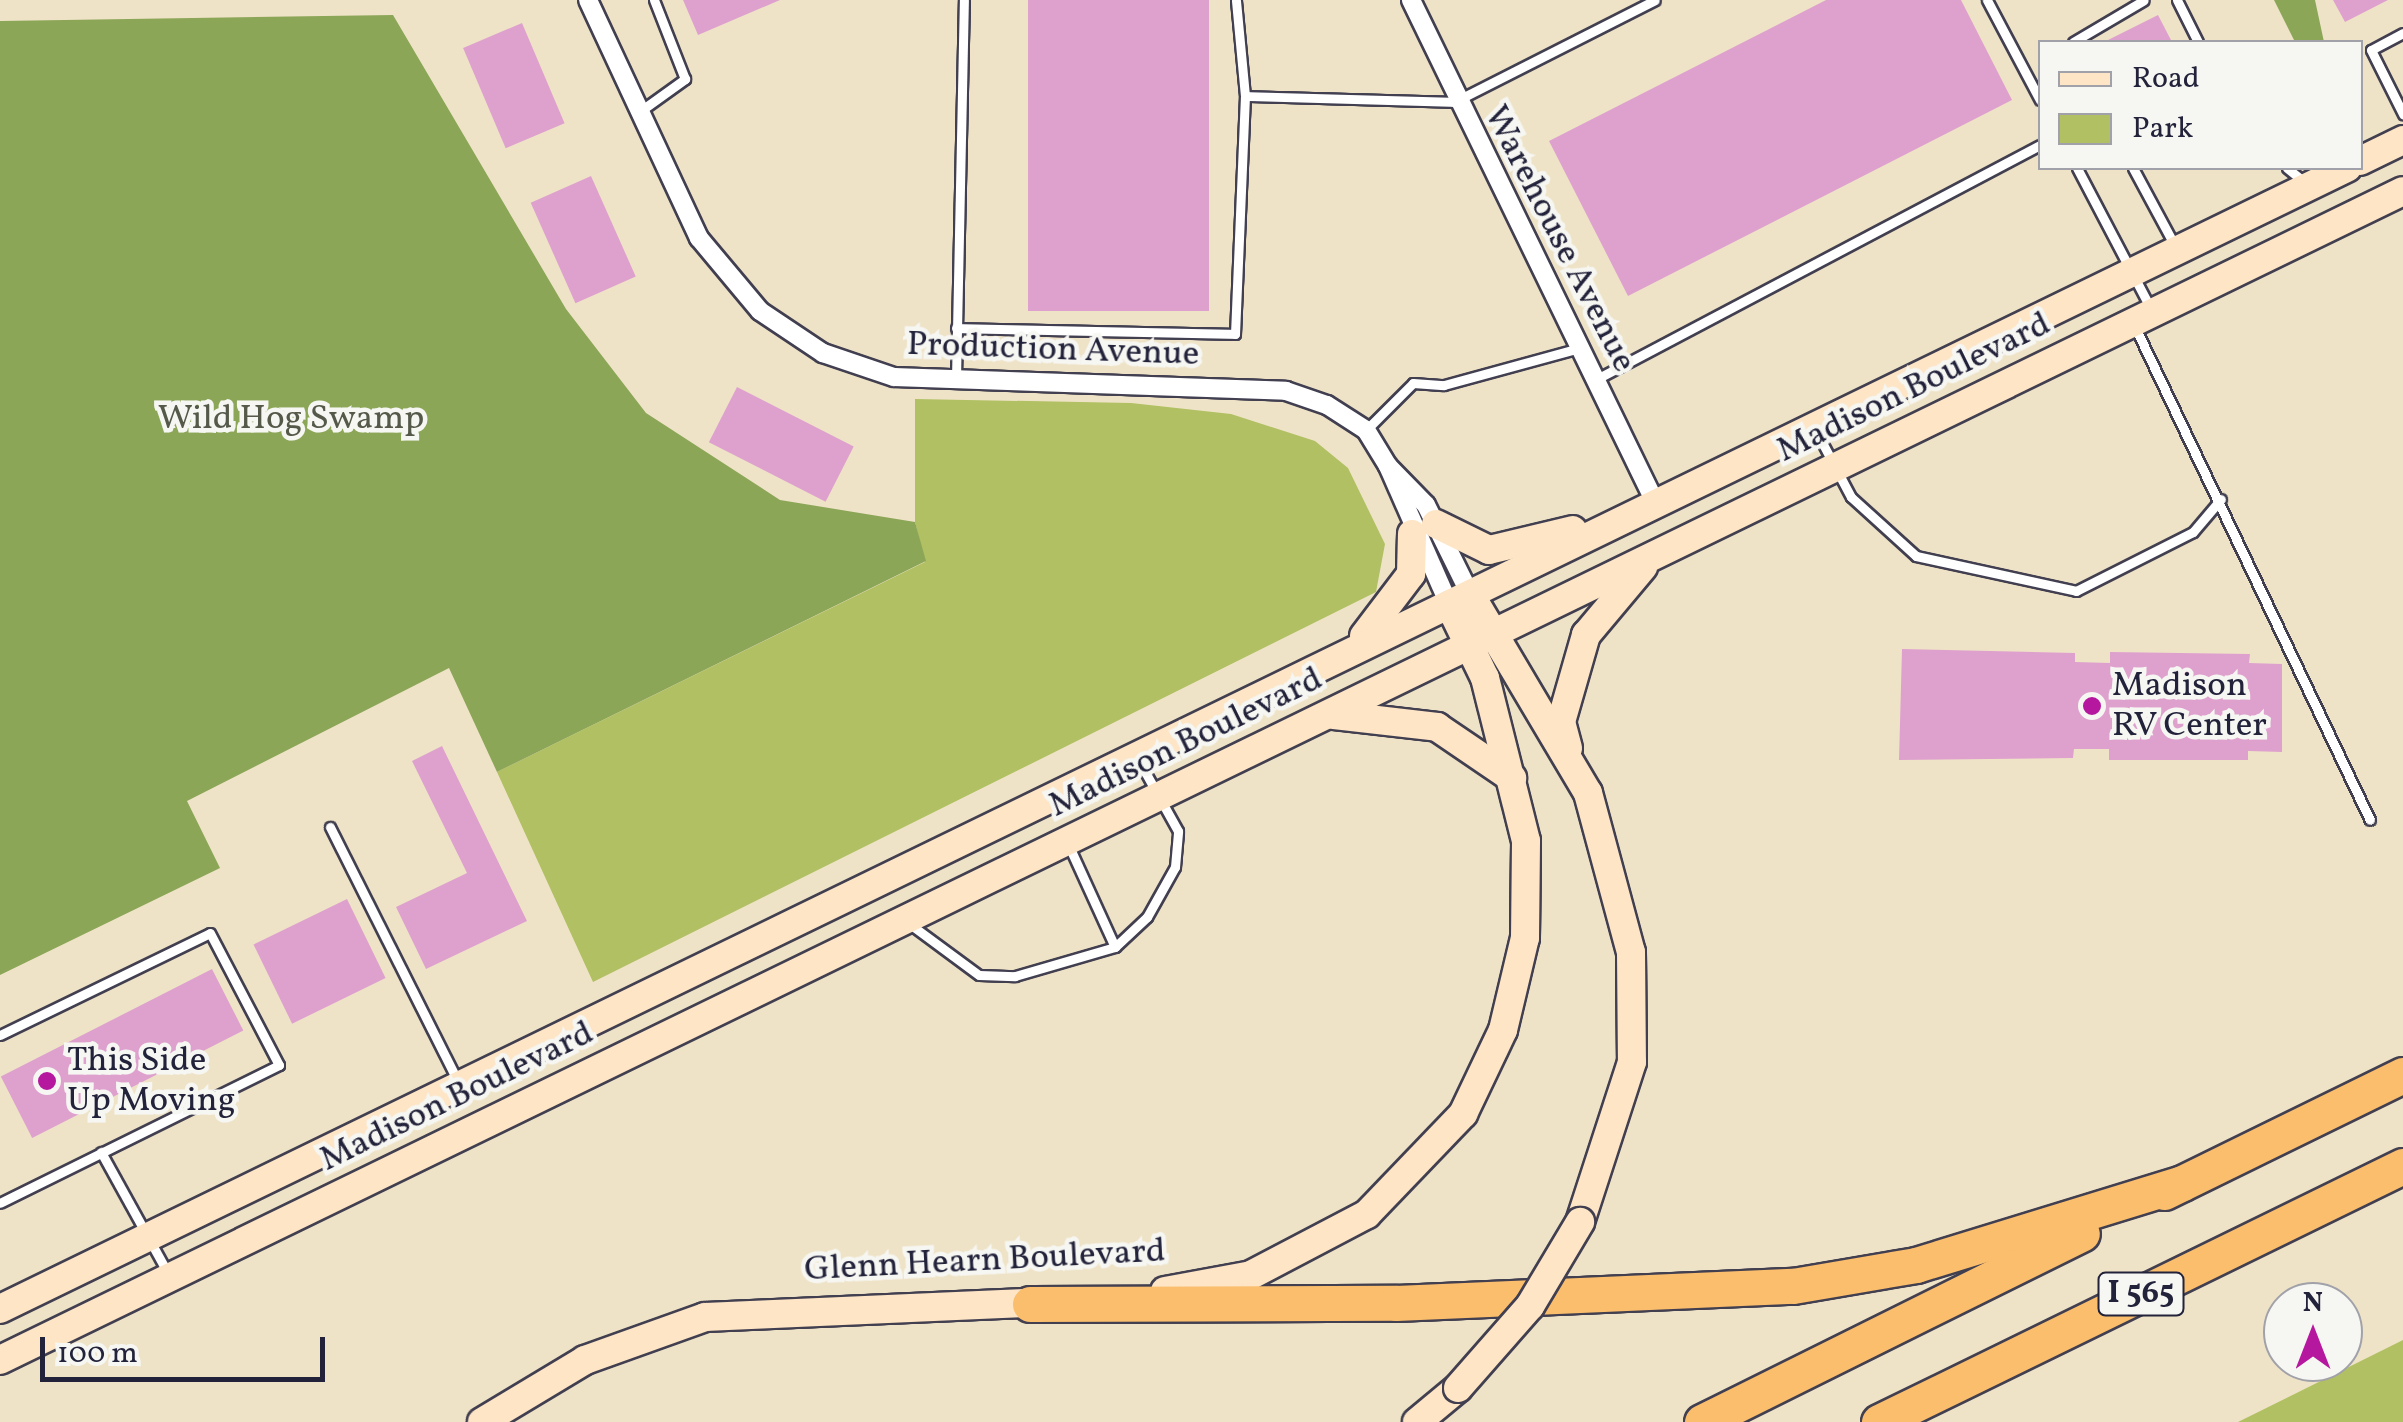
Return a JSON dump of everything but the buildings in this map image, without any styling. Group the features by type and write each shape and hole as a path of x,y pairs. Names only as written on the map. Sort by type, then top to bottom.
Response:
{"highway":[{"name":"I 565","path":"1702,1422 2403,1074"},
{"name":"I 565","path":"1880,1422 2403,1166"},
{"path":"1030,1304 1452,1302 1792,1286 1916,1265 2182,1183"}],"main road":[{"path":"2363,160 2403,140"},
{"name":"Madison Boulevard","path":"0,1309 2177,251 2298,177 2336,170"},
{"name":"Madison Boulevard","path":"0,1360 2403,191"},
{"path":"1349,651 1393,607 1411,574 1424,529 1468,544 1511,550 1656,504"},
{"path":"1571,759 1561,722 1586,636 1652,557"},
{"name":"Glenn Hearn Boulevard","path":"1416,1422 1458,1388 1530,1306 1580,1222 1625,1097 1634,990 1611,854 1571,759 1482,640 1460,600"},
{"name":"Glenn Hearn Boulevard","path":"482,1422 585,1360 705,1318 1030,1304 1251,1275 1332,1238 1434,1152 1484,1073 1517,986 1528,889 1512,778 1482,640"},
{"path":"1328,715 1437,727 1512,778"}],"street":[{"name":"Production Avenue","path":"588,0 700,238 760,312 823,352 894,378 1286,392 1366,430"},
{"name":"Warehouse Avenue","path":"1411,0 1454,102 1656,504"},
{"path":"1366,430 1460,600"},
{"path":"1388,466 1403,472 1424,529 1460,600"}],"lane":[{"path":"638,112 685,80 654,0"},
{"path":"956,381 964,0"},
{"path":"956,328 1236,334 1245,96 1236,0"},
{"path":"1245,96 1454,102 1656,0"},
{"path":"1987,0 2038,96"},
{"path":"2076,40 2144,0"},
{"path":"2177,0 2197,40"},
{"path":"2403,34 2371,50 2403,114"},
{"path":"1595,380 2038,146"},
{"path":"2077,170 2132,272 2143,318 2220,498 2370,820"},
{"path":"2134,170 2177,251"},
{"path":"1366,430 1413,383 1444,386 1579,348"},
{"path":"1814,427 1834,468 1916,556 2076,590 2193,532 2220,498"},
{"path":"905,920 949,962 978,974 1015,976 1114,947 1147,917 1175,868 1178,831 1136,755"},
{"path":"330,827 460,1086"},
{"path":"1067,842 1114,947"},
{"path":"0,1034 210,934 222,945 279,1064 0,1203"},
{"path":"102,1152 145,1238 170,1278"}],"green space":[{"path":"2274,0 2315,0 2324,40 2294,40"},
{"name":"Wild Hog Swamp","path":"393,15 566,309 646,413 780,500 915,522 926,561 497,772 449,668 187,801 220,868 0,975 0,21"},
{"path":"915,399 1131,403 1231,414 1315,441 1348,468 1385,544 1376,592 593,982 497,772 925,562 915,522"},
{"path":"2403,1340 2403,1422 2238,1422 2318,1382 2363,1382 2363,1360"}],"place":[{"name":"Madison RV Center","path":"2092,706"},
{"name":"This Side Up Moving","path":"47,1081"}]}
